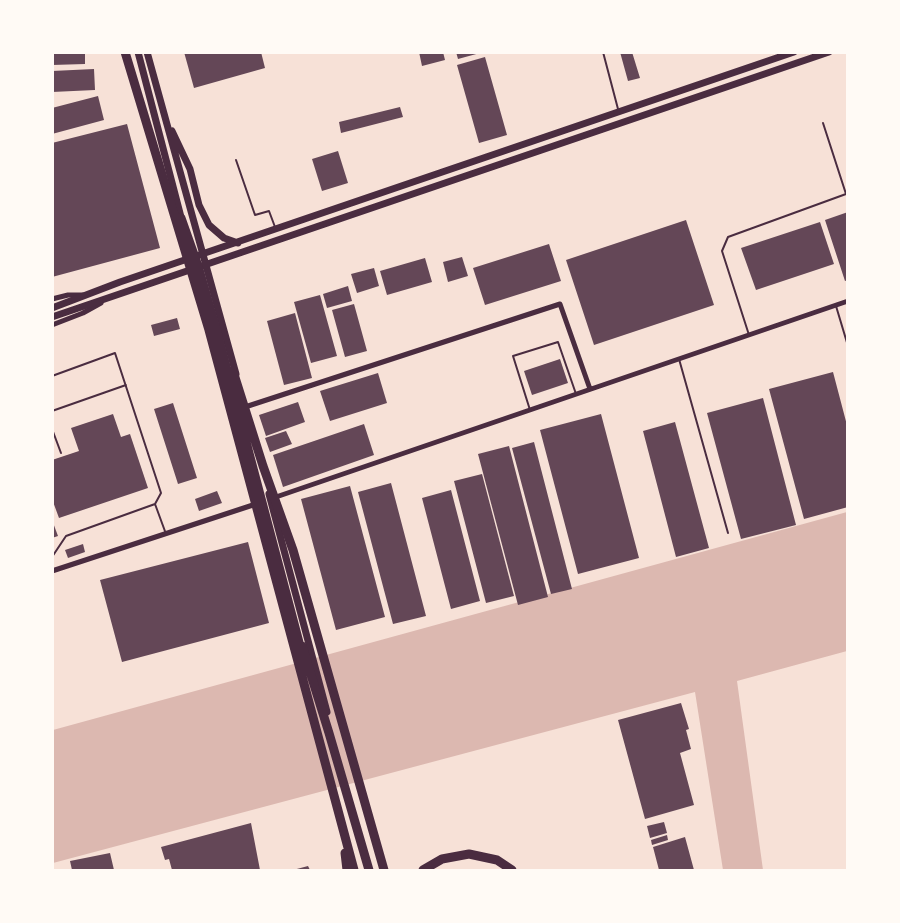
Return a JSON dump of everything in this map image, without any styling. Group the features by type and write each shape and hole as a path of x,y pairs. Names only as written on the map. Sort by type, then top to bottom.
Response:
{"highway":[{"path":"125,52 209,330 341,824 356,870"},
{"path":"130,52 172,189 293,550 384,870"},
{"path":"197,264 291,612 356,870"},
{"path":"291,612 371,870"},
{"path":"341,824 347,870"},
{"path":"423,870 450,856 478,855 496,860 512,870"}],"street":[{"path":"138,52 197,264 281,604 356,870"},
{"path":"147,52 203,255 197,264"},
{"path":"52,308 197,264 203,255 794,52"},
{"path":"52,317 197,264 829,52"},
{"path":"163,112 190,169 200,205 209,225 224,238 239,243"},
{"path":"197,264 245,407 371,870"},
{"path":"52,299 68,295 87,296"},
{"path":"52,325 83,313 110,297"},
{"path":"52,571 270,499 848,301"},
{"path":"245,407 560,304 590,389"}],"lane":[{"path":"603,52 619,112"},
{"path":"749,335 722,251 728,237 846,194 823,123"},
{"path":"236,160 255,216 269,211 276,230"},
{"path":"836,305 848,346"},
{"path":"530,410 513,356 558,342 576,394"},
{"path":"52,376 116,353 161,493 155,504 66,536 52,557"},
{"path":"679,358 728,532"},
{"path":"52,411 126,386"},
{"path":"52,429 61,453"},
{"path":"155,504 166,534"}],"shaded area":[{"path":"847,512 847,651 737,681 763,870 723,870 695,692 53,863 53,730"}],"building":[{"path":"52,52 85,52 85,64 52,65"},
{"path":"184,52 261,52 265,68 194,88"},
{"path":"419,52 443,52 445,60 422,66"},
{"path":"456,52 480,52 480,53 458,59"},
{"path":"620,52 632,52 640,78 628,81"},
{"path":"485,57 507,135 479,143 457,65"},
{"path":"94,69 95,90 52,92 52,71"},
{"path":"98,96 104,120 52,134 52,108"},
{"path":"400,107 403,117 341,133 339,122"},
{"path":"127,124 160,248 52,277 52,143"},
{"path":"338,151 348,183 322,191 312,159"},
{"path":"848,212 848,280 845,281 825,220"},
{"path":"686,220 714,305 594,345 566,260"},
{"path":"820,222 834,264 756,290 741,248"},
{"path":"549,244 561,281 485,305 473,268"},
{"path":"462,257 468,276 448,282 443,262"},
{"path":"425,258 432,282 387,295 380,271"},
{"path":"374,268 379,286 357,293 351,274"},
{"path":"348,286 352,301 327,308 323,294"},
{"path":"320,295 337,356 311,363 294,302"},
{"path":"354,304 367,351 345,357 332,310"},
{"path":"295,313 312,378 284,385 267,321"},
{"path":"177,318 180,329 154,336 151,325"},
{"path":"560,359 568,383 532,395 524,371"},
{"path":"833,372 848,429 848,507 804,519 769,389"},
{"path":"378,373 387,403 330,421 320,391"},
{"path":"763,398 796,525 741,539 707,413"},
{"path":"298,402 305,422 266,436 259,415"},
{"path":"173,403 197,478 178,484 154,409"},
{"path":"113,414 121,437 130,434 148,488 59,518 52,499 52,460 79,451 71,428"},
{"path":"601,414 639,558 578,574 540,430"},
{"path":"675,422 709,548 676,557 643,431"},
{"path":"364,424 374,455 283,487 273,455"},
{"path":"286,431 292,444 270,452 265,438"},
{"path":"534,442 572,589 551,594 512,448"},
{"path":"509,446 548,597 518,605 478,454"},
{"path":"482,474 514,596 486,603 454,481"},
{"path":"391,483 426,616 393,624 358,492"},
{"path":"350,486 385,617 336,630 301,499"},
{"path":"451,490 480,601 451,609 422,498"},
{"path":"217,491 222,503 199,511 195,499"},
{"path":"52,520 58,536 52,538"},
{"path":"248,542 269,623 122,662 100,580"},
{"path":"83,544 85,552 68,558 65,550"},
{"path":"681,703 689,729 686,730 691,749 680,753 694,805 645,819 618,720"},
{"path":"664,822 667,833 650,838 647,826"},
{"path":"251,823 260,870 172,870 169,859 165,860 161,847"},
{"path":"667,835 668,840 652,845 651,840"},
{"path":"685,837 694,870 659,870 653,847"},
{"path":"110,853 114,870 72,870 70,861"},
{"path":"308,866 310,870 293,870"}]}
